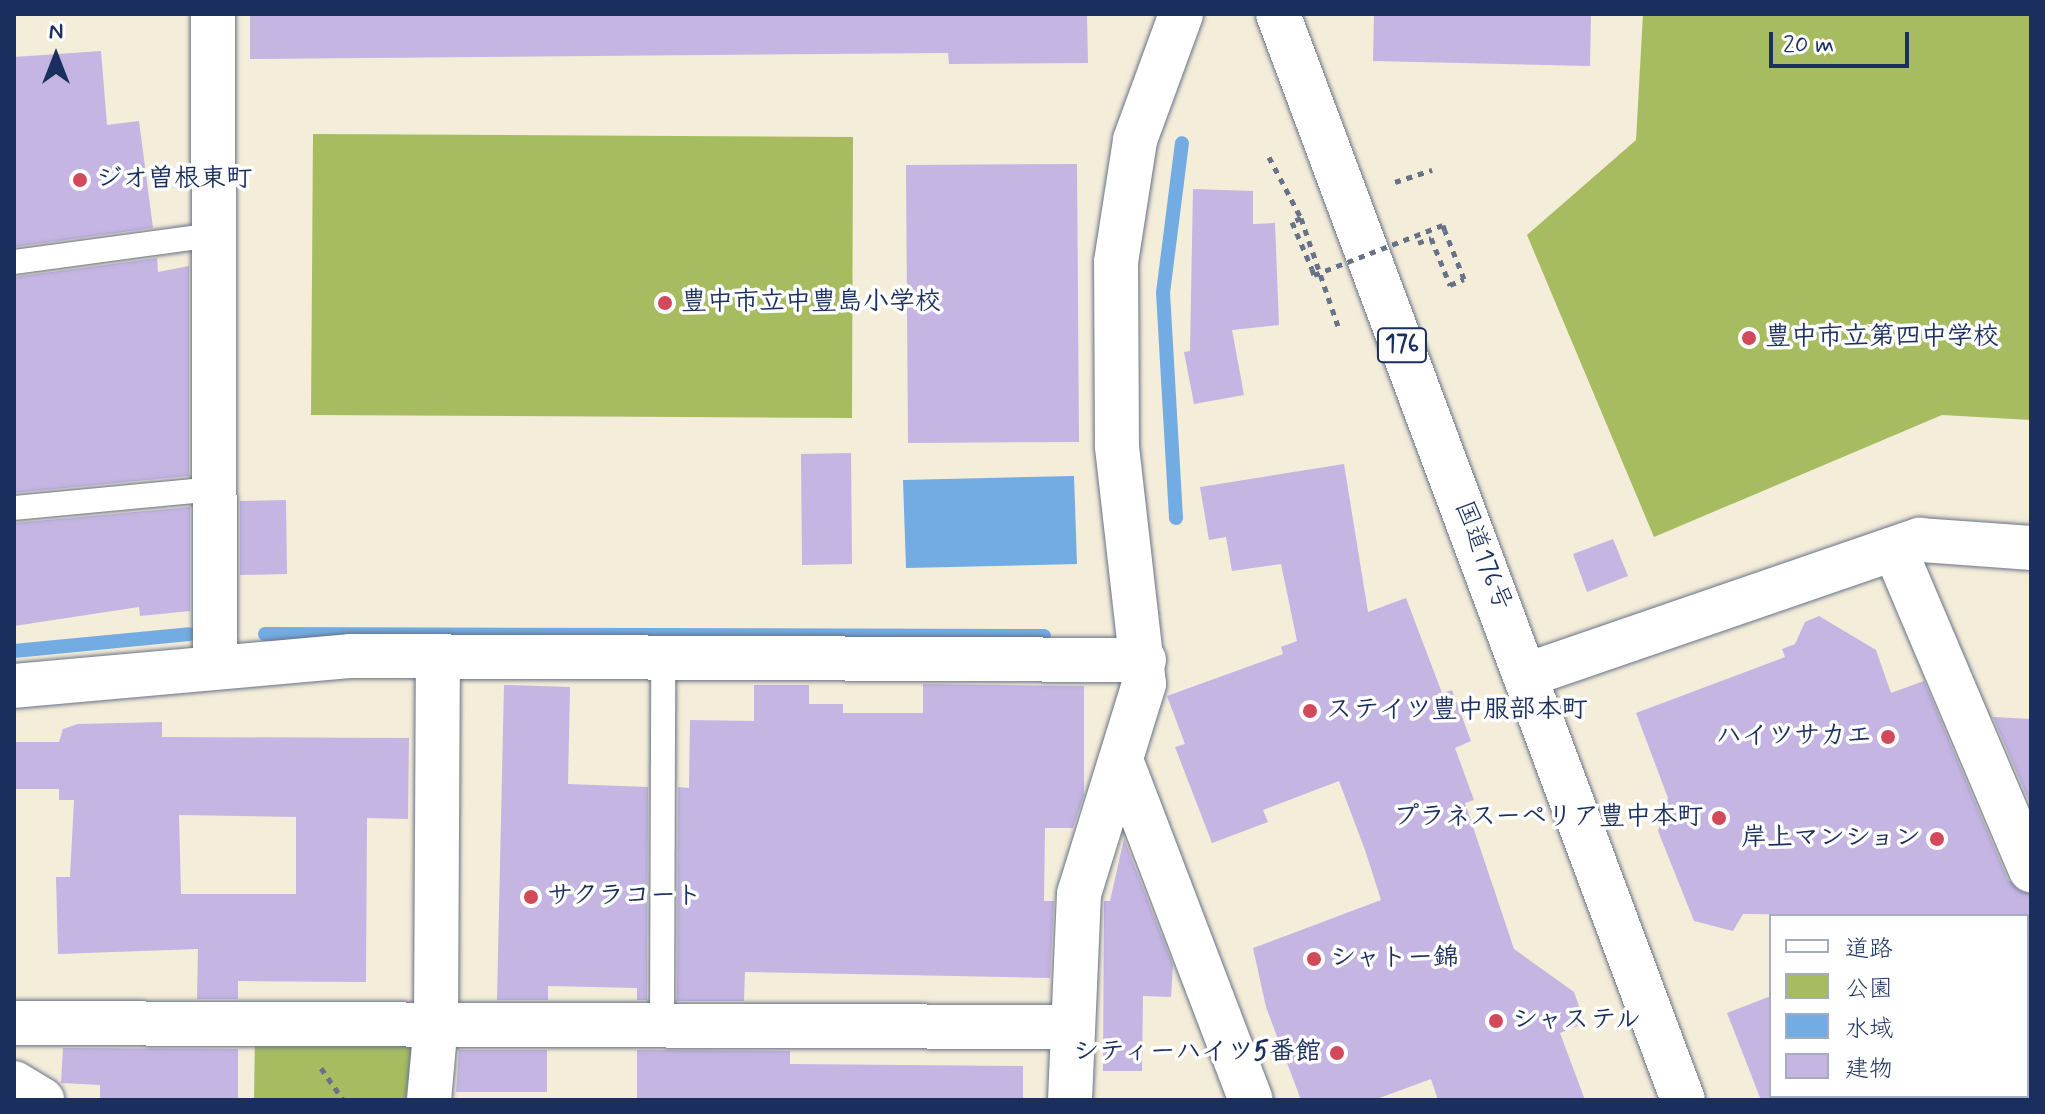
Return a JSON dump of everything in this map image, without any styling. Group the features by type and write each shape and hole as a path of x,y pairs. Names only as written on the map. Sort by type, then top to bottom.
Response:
{"main road":[{"path":"213,14 215,666"},
{"path":"1070,1100 1069,1027 1079,894 1124,768 1144,660 1117,446 1115,272 1135,140 1181,14"},
{"name":"国道176号","path":"1278,14 1683,1100"},
{"path":"1527,675 1920,540 2031,548"},
{"path":"1895,550 2031,870"},
{"path":"14,686 318,657 1144,660"},
{"path":"429,1100 436,1023 438,659"},
{"path":"1124,768 1251,1100"},
{"path":"14,1023 1069,1027"},
{"path":"14,1083 42,1100"}],"lane":[{"path":"14,262 215,235"},
{"path":"14,508 216,489"},
{"path":"662,1024 663,660"}],"path":[{"path":"1269,157 1284,177 1301,218 1338,326"},
{"path":"1395,182 1432,170"},
{"path":"1301,218 1292,222 1314,275 1443,225 1464,279 1450,285 1433,242 1418,243"}],"green space":[{"name":"豊中市立第四中学校","path":"1643,14 2031,14 2031,420 1942,415 1654,537 1527,235 1636,140"},
{"path":"313,134 853,137 852,418 311,415"},
{"path":"255,1033 412,1046 406,1100 254,1100"}],"water":[{"path":"1074,476 1077,564 906,568 903,480"}],"building":[{"path":"250,14 1087,14 1088,63 949,64 948,53 250,59"},
{"path":"1374,14 1591,14 1590,66 1373,61"},
{"name":"ジオ曽根東町","path":"101,51 107,125 139,121 153,228 14,247 14,57"},
{"path":"1077,164 1079,442 908,443 906,165"},
{"path":"1193,189 1253,191 1253,224 1275,223 1279,325 1232,330 1244,395 1194,404 1184,352 1190,351"},
{"path":"157,258 158,272 189,266 189,476 14,493 14,277"},
{"path":"851,453 852,564 802,565 801,454"},
{"path":"1344,464 1368,612 1406,598 1442,693 1452,690 1471,741 1455,748 1474,800 1465,803 1514,949 1574,992 1585,1023 1560,1033 1585,1100 1438,1100 1431,1079 1374,1100 1301,1100 1266,1007 1253,948 1381,900 1365,850 1339,781 1263,810 1268,822 1212,843 1175,747 1185,744 1167,696 1283,654 1281,647 1297,641 1281,564 1232,571 1226,537 1209,540 1200,487"},
{"path":"286,500 287,574 240,575 240,501"},
{"path":"190,507 190,611 140,616 139,607 14,626 14,523"},
{"path":"1613,539 1628,576 1587,592 1573,554"},
{"path":"1819,616 1876,650 1891,693 1924,681 2008,880 2031,894 2031,916 1743,914 1733,931 1694,921 1658,831 1668,798 1636,713 1785,657 1782,649 1795,644 1805,622"},
{"path":"923,684 1084,686 1084,795 1073,828 1045,828 1044,901 1054,901 1050,978 745,972 744,1001 677,1001 678,787 689,788 690,720 754,721 754,685 809,685 809,704 843,704 843,713 923,713"},
{"path":"504,685 570,687 568,784 648,787 647,1000 637,1000 637,988 548,986 548,1000 497,1000"},
{"path":"1993,717 2031,719 2031,806"},
{"path":"162,722 162,737 409,738 408,819 367,818 366,982 238,981 238,999 197,999 198,949 58,954 56,877 70,877 74,800 59,800 59,789 14,789 14,742 59,742 63,729 78,724","holes":["179,815 296,817 296,894 181,894"]},
{"path":"1124,839 1173,965 1171,997 1143,996 1142,1071 1103,1071 1104,901 1110,901"},
{"path":"1769,997 1771,1100 1761,1100 1727,1013"},
{"path":"63,1048 238,1049 238,1100 100,1100 100,1085 61,1083"},
{"path":"459,1050 547,1050 547,1092 456,1092"},
{"path":"637,1050 790,1051 790,1064 1023,1066 1023,1100 637,1100"}],"waterway":[{"path":"1176,518 1163,293 1182,143"},
{"path":"14,651 189,634"},
{"path":"265,634 1044,636"}],"place":[{"name":"ジオ曽根東町","path":"80,180"},
{"name":"豊中市立中豊島小学校","path":"665,303"},
{"name":"豊中市立第四中学校","path":"1749,338"},
{"name":"ステイツ豊中服部本町","path":"1310,711"},
{"name":"ハイツサカエ","path":"1888,737"},
{"name":"プラネスーペリア豊中本町","path":"1719,818"},
{"name":"岸上マンション","path":"1937,839"},
{"name":"サクラコート","path":"531,897"},
{"name":"シャトー錦","path":"1314,959"},
{"name":"シャステル","path":"1496,1021"},
{"name":"シティーハイツ5番館","path":"1337,1053"}]}
